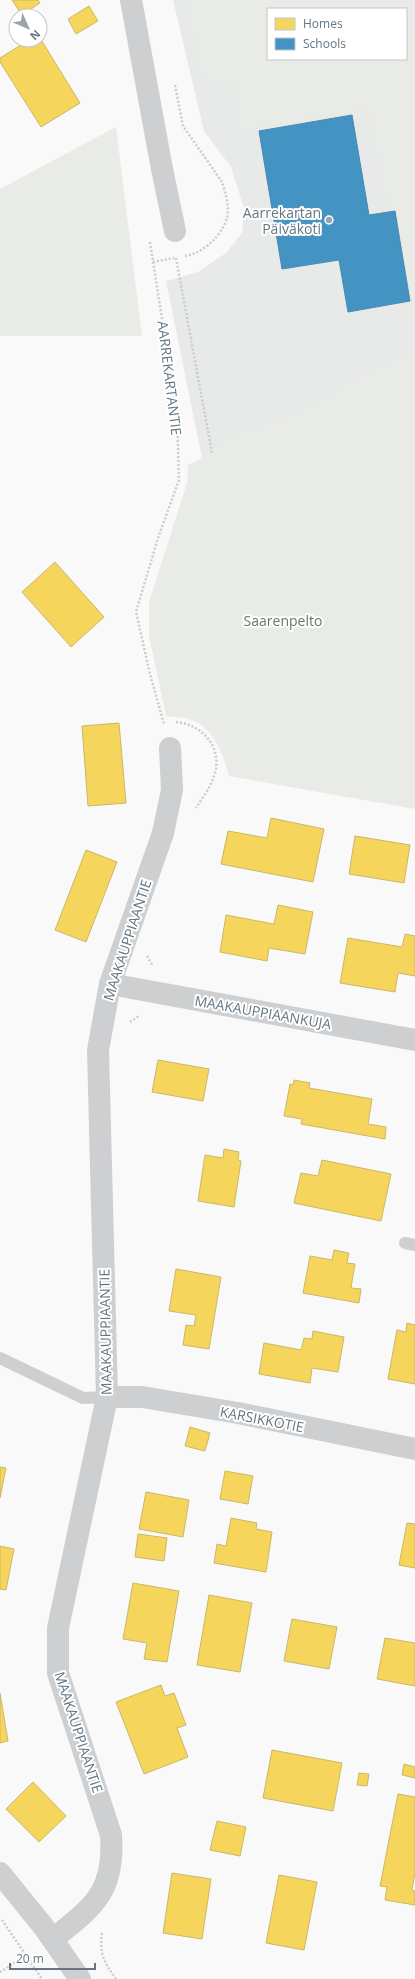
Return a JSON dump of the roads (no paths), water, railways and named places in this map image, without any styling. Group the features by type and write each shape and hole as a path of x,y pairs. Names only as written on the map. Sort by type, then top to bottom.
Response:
{"street":[{"path":"131,0 175,231"},
{"name":"MAAKAUPPIAANTIE","path":"53,1939 79,1918 103,1892 110,1876 113,1858 111,1835 58,1673 58,1628 107,1397 98,1050 110,984 163,833 172,790 170,748"},
{"name":"MAAKAUPPIAANKUJA","path":"110,984 415,1040"},
{"name":"KARSIKKOTIE","path":"107,1397 142,1397 231,1412 415,1450"},
{"path":"0,1872 53,1939 80,1979"}],"lane":[{"path":"0,1358 83,1398 107,1397"}],"place":[{"name":"Aarrekartan Päiväkoti","path":"329,220"}],"park label":[{"name":"Saarenpelto","path":"283,620"}]}
